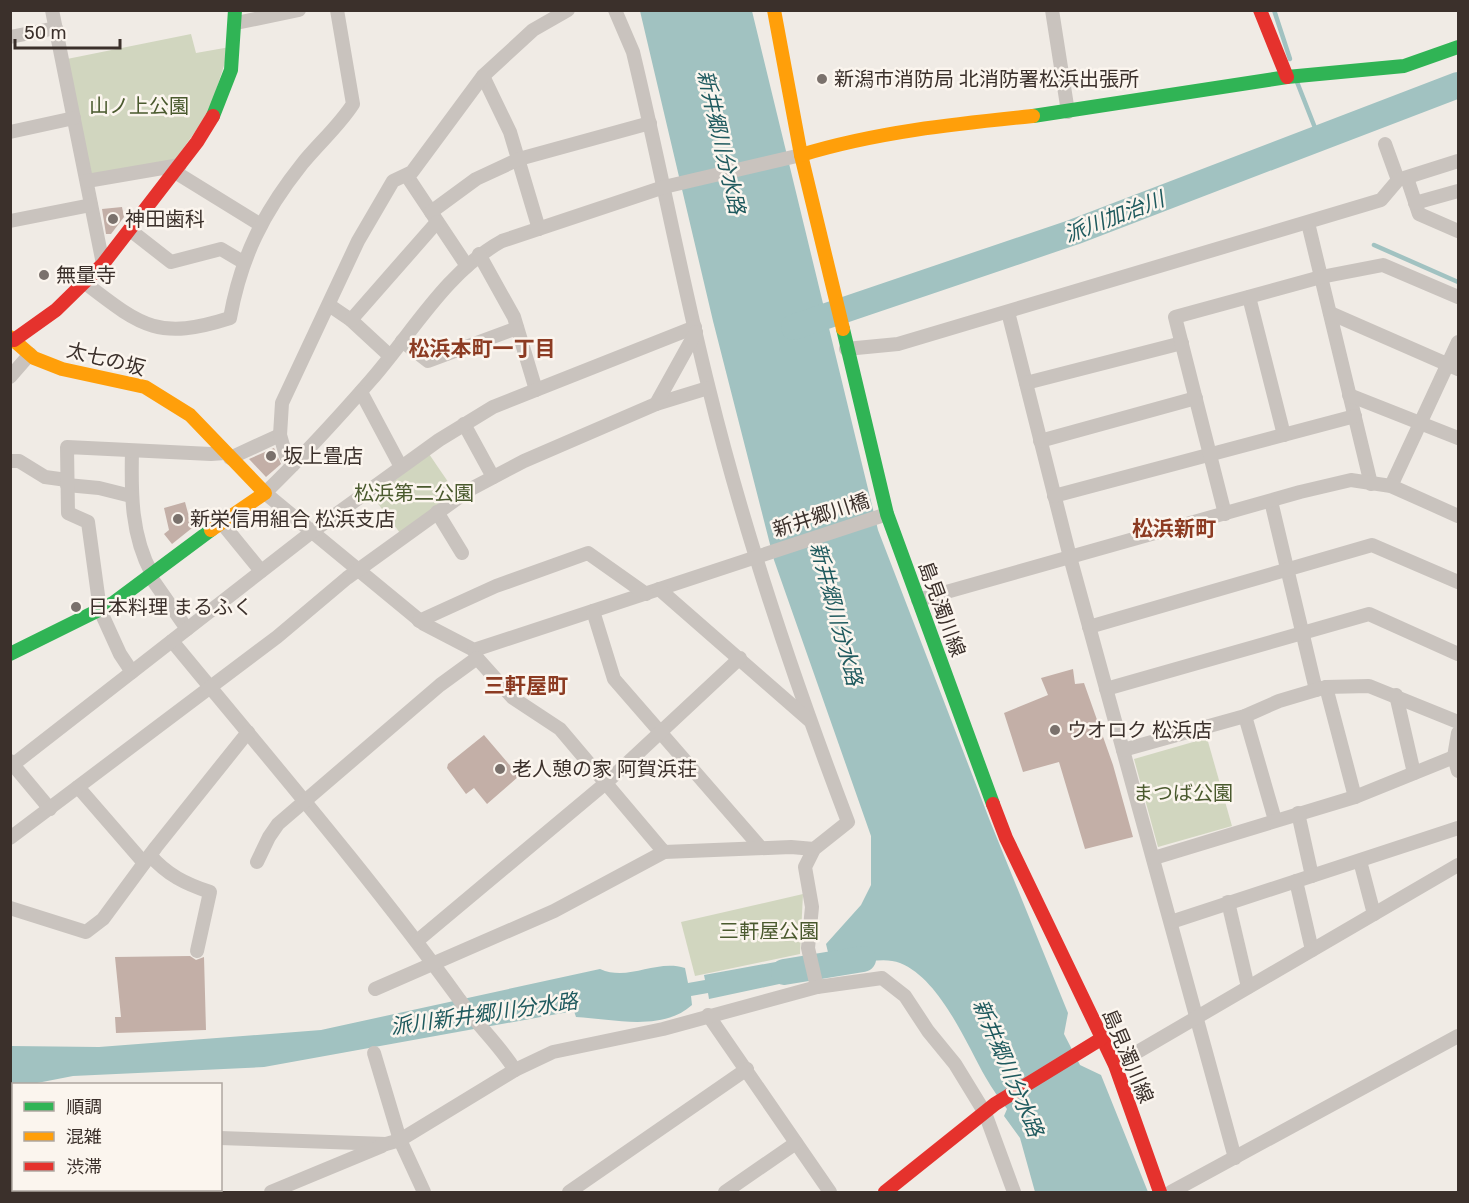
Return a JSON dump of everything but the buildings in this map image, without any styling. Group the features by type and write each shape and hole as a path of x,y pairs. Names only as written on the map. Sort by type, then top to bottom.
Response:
{"street":[{"path":"52,10 103,264"},
{"path":"12,339 56,310 85,283 103,264 178,169 216,111 231,70 236,17 298,10"},
{"path":"85,283 129,317 154,328 184,330 230,318 243,262 261,225 301,165 353,104 337,10"},
{"path":"293,465 286,456 280,435 282,403 358,241 393,181 406,176 419,164 483,76 533,30 568,10"},
{"path":"615,10 633,52 708,388 762,555 810,721 848,822 814,849 805,867 812,907 808,948 817,987"},
{"path":"1052,10 1068,112"},
{"path":"1260,10 1287,78"},
{"name":"島見濁川線","path":"778,12 801,155 887,514 1006,838 1115,1065 1160,1192"},
{"path":"10,37 56,28"},
{"path":"10,654 100,610 265,493 361,392 467,266 479,254 502,241 664,187 801,155 846,141 931,127 1068,112 1287,78 1404,66 1458,47"},
{"path":"483,76 510,132 539,229"},
{"path":"10,132 74,118"},
{"path":"351,320 434,217 476,179 519,159 650,123"},
{"path":"1385,144 1419,214 1458,231"},
{"path":"846,349 898,344 1308,223 1381,200 1402,179 1458,161"},
{"path":"87,181 178,169 261,225"},
{"path":"406,176 467,266"},
{"path":"1415,203 1458,191"},
{"path":"10,221 91,205"},
{"path":"1308,223 1371,484"},
{"path":"130,230 171,262 221,249 243,262"},
{"path":"479,254 514,317 536,390"},
{"path":"1225,514 1175,317 1321,277 1383,265 1458,297"},
{"path":"1249,297 1284,435"},
{"path":"329,305 351,320 390,356"},
{"path":"1008,312 1070,557 1235,1158"},
{"path":"1329,313 1454,367"},
{"path":"402,341 428,361 517,328"},
{"path":"50,809 11,765 313,531 464,424 493,407 696,329"},
{"path":"656,404 696,329"},
{"name":"太七の坂","path":"12,339 30,354 62,369 145,387 190,415 265,493"},
{"path":"1391,486 1422,421 1454,367 1458,342"},
{"path":"1026,383 1182,343"},
{"path":"10,377 30,354"},
{"path":"10,838 277,638 347,578 360,572 436,512 524,461 656,404 708,388"},
{"path":"361,392 401,468"},
{"path":"1349,395 1422,421 1458,438"},
{"path":"1040,441 1196,398"},
{"path":"1054,496 1355,417"},
{"path":"464,424 493,477"},
{"path":"132,672 120,654 100,610 88,522 68,513 66,447 228,455 280,435"},
{"path":"132,451 131,496 142,557 151,575 187,629"},
{"path":"10,461 19,461 45,477 131,496"},
{"path":"918,600 1351,480 1391,486 1458,516"},
{"path":"265,493 419,621 475,654 513,698 560,729 664,852"},
{"path":"1271,501 1303,634 1355,797"},
{"path":"436,512 462,553"},
{"name":"新井郷川橋","path":"257,862 278,824 475,654 593,611 887,514"},
{"path":"221,522 261,571"},
{"path":"1089,627 1287,567 1372,545 1458,582"},
{"path":"419,621 496,586 588,553 652,591 740,658 810,721"},
{"path":"593,611 615,679 760,848"},
{"path":"1106,689 1369,614 1458,654"},
{"path":"172,641 417,941 461,1002 505,1053 516,1070"},
{"path":"417,941 607,782 740,658"},
{"path":"1123,750 1245,716 1321,688 1369,686 1458,722"},
{"path":"1396,695 1414,773"},
{"path":"1245,716 1275,820"},
{"path":"10,908 86,932 103,920 147,859 248,732"},
{"path":"1458,733 1454,757 1458,771"},
{"path":"1154,858 1355,797 1454,757"},
{"path":"78,787 147,859 184,884 210,892 196,951"},
{"path":"1298,813 1312,876"},
{"path":"1171,922 1458,828"},
{"path":"375,989 554,911 664,852 760,848 814,849"},
{"path":"1360,861 1374,914"},
{"path":"1115,1065 1458,864"},
{"path":"1296,881 1312,950"},
{"path":"1228,902 1248,987"},
{"path":"271,1192 400,1140 516,1070 553,1052 586,1044 612,1041 817,987 882,978 905,996 928,1031 990,1109 1014,1192"},
{"path":"708,1015 830,1192"},
{"path":"1171,1192 1458,1036"},
{"path":"885,1192 990,1109 1101,1039"},
{"path":"374,1053 400,1140 424,1192"},
{"path":"569,1192 747,1069"},
{"path":"222,1138 386,1144"},
{"path":"725,1192 796,1143"}],"green space":[{"name":"山ノ上公園","path":"191,34 196,53 230,47 209,112 175,160 90,176 67,59"},
{"name":"松浜第二公園","path":"429,454 455,492 400,533 373,497"},
{"name":"まつば公園","path":"1207,738 1232,826 1158,847 1134,759"},
{"name":"三軒屋公園","path":"803,894 800,954 695,976 681,922"}],"water":[{"name":"新井郷川分水路","path":"640,11 752,11 878,530 990,821 1068,1013 1064,1034 1080,1065 1101,1075 1148,1192 1035,1192 1020,1138 1004,1116 1007,1109 988,1082 961,1030 940,997 914,971 900,963 884,960 832,969 826,944 861,905 871,885 871,836 774,560 713,321"},
{"path":"803,957 807,978 709,999 708,993 691,996 692,1005 680,1013 666,1019 652,1021 576,1017 574,1011 264,1067 73,1076 37,1083 12,1083 11,1085 11,1046 99,1047 321,1030 600,969 621,973 674,966 685,968 688,983 705,980 704,975"}],"waterway":[{"path":"1274,10 1290,59"},
{"path":"1297,82 1319,138"},
{"name":"派川加治川","path":"794,327 1074,232 1458,85"},
{"path":"1374,245 1458,282"},
{"name":"派川新井郷川分水路","path":"784,972 863,959"}],"traffic: fast":[{"path":"213,116 231,70 235,10"},
{"path":"1033,116 1287,77 1404,66 1458,47"},
{"path":"843,329 887,514 993,804"},
{"path":"10,654 113,603 211,530"}],"traffic: slow":[{"path":"774,10 801,155 843,329"},
{"path":"801,155 887,135 1033,116"},
{"path":"10,337 34,358 62,369 145,387 190,415 265,493 211,530"}],"traffic: jam":[{"path":"1260,10 1287,77"},
{"path":"14,340 56,310 103,264 197,142 213,116"},
{"path":"993,804 1006,838 1115,1065 1160,1192"},
{"path":"885,1192 995,1104 1101,1039"}],"place":[{"name":"新潟市消防局 北消防署松浜出張所","path":"822,79"},
{"name":"神田歯科","path":"113,219"},
{"name":"無量寺","path":"44,275"},
{"name":"坂上畳店","path":"271,456"},
{"name":"新栄信用組合 松浜支店","path":"178,519"},
{"name":"日本料理 まるふく","path":"76,607"},
{"name":"ウオロク 松浜店","path":"1055,730"},
{"name":"老人憩の家 阿賀浜荘","path":"500,769"}],"district":[{"name":"松浜本町一丁目","path":"482,349"},
{"name":"松浜新町","path":"1174,529"},
{"name":"三軒屋町","path":"526,686"}]}
